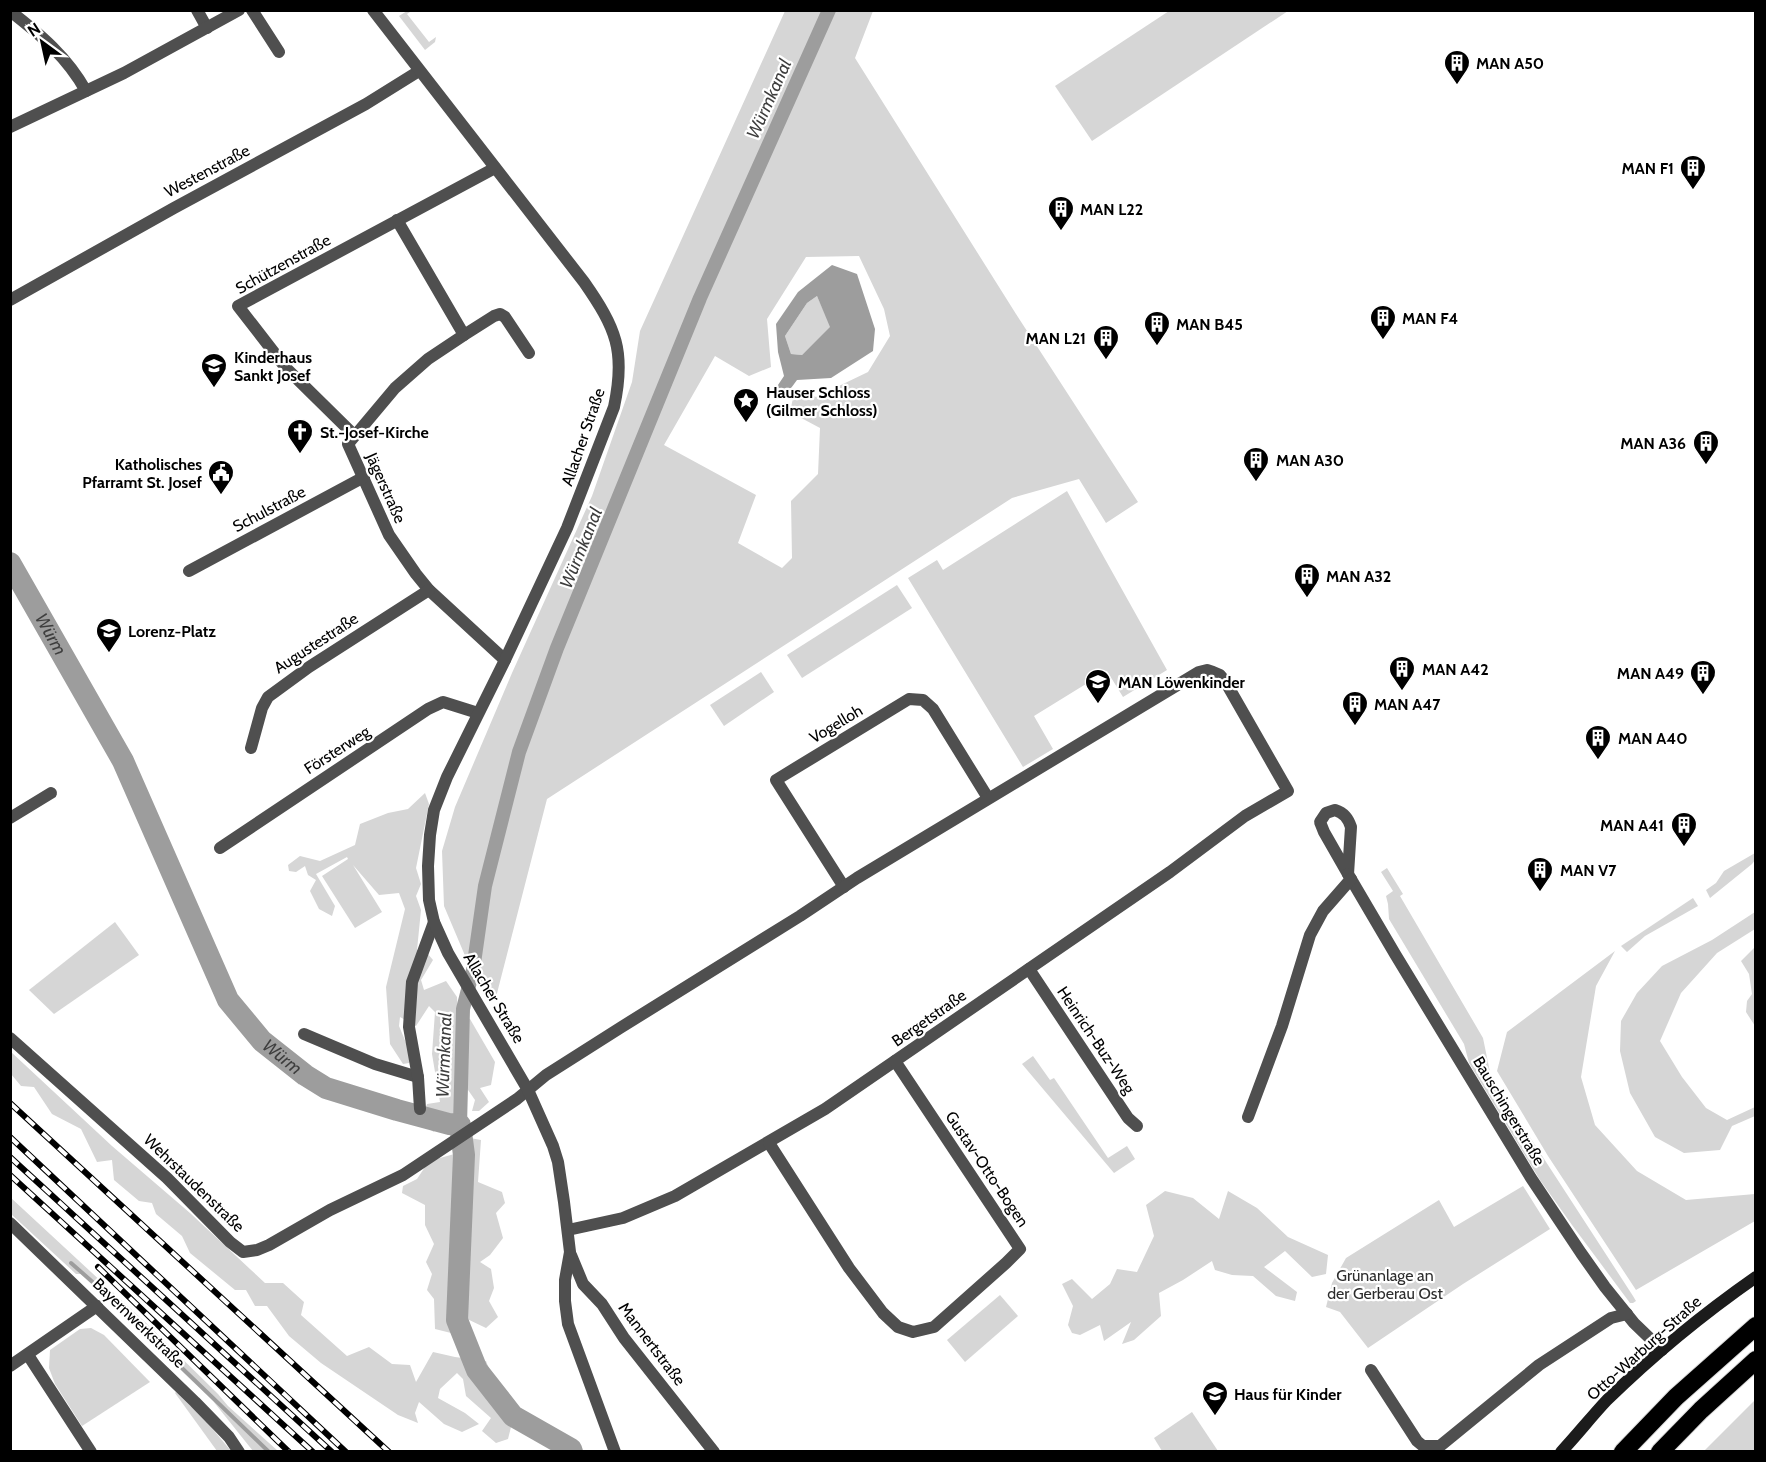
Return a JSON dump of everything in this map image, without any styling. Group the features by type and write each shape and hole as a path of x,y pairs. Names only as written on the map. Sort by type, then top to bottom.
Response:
{"highway":[{"path":"1623,1452 1676,1397 1755,1326"},
{"path":"1660,1452 1755,1360"}],"main road":[{"name":"Otto-Warburg-Straße","path":"1561,1452 1607,1401 1662,1350 1682,1332 1755,1277"}],"street":[{"path":"197,10 207,28"},
{"path":"10,127 86,92 239,10"},
{"path":"252,10 279,52"},
{"name":"Allacher Straße","path":"373,10 593,294 617,341 619,370 614,407 567,528 506,660 447,777 434,810 428,866 429,900 434,922 447,953 528,1090 558,1161 570,1252"},
{"path":"16,13 68,63 86,92"},
{"name":"Westenstraße","path":"10,300 184,202 366,104 419,70"},
{"name":"Schützenstraße","path":"354,435 286,368 238,306 495,168"},
{"path":"397,220 464,335"},
{"name":"Jägerstraße","path":"506,660 429,590 416,574 389,535 348,444 395,388 428,359 494,316 500,314 506,317 529,353"},
{"name":"Schulstraße","path":"189,571 364,477"},
{"name":"Augustestraße","path":"251,748 262,708 268,697 302,671 429,590"},
{"name":"Bergetstraße","path":"568,1230 623,1218 675,1196 825,1109 1170,872 1245,816 1288,791 1234,695 1220,675 1207,670 1199,672 988,798"},
{"name":"Vogelloh","path":"844,887 776,780 909,699 923,700 933,710 988,798"},
{"name":"Försterweg","path":"220,848 428,709 443,702 478,713"},
{"path":"10,818 51,793"},
{"path":"528,1090 546,1075 611,1033 988,798"},
{"name":"Bauschingerstraße","path":"1349,876 1351,826 1342,812 1335,810 1326,813 1320,822 1324,832 1349,876 1400,963 1531,1178 1581,1253 1627,1314 1662,1350"},
{"path":"1248,1117 1282,1026 1310,935 1323,911 1349,876"},
{"path":"420,1109 418,1077 409,1027 412,982 434,922"},
{"name":"Heinrich-Buz-Weg","path":"1029,969 1128,1118 1137,1126"},
{"path":"304,1034 375,1064 418,1077"},
{"name":"Wehrstaudenstraße","path":"10,1038 167,1178 230,1242 243,1252 257,1250 268,1245 330,1210 403,1174 528,1090"},
{"name":"Gustav-Otto-Bogen","path":"769,1143 849,1268 883,1313 898,1328 913,1332 934,1327 1020,1249 895,1061"},
{"name":"Bayernwerkstraße","path":"10,1223 195,1402 229,1437 239,1452"},
{"path":"570,1252 565,1280 568,1324 615,1452"},
{"name":"Mannertstraße","path":"570,1252 583,1284 603,1304 624,1338 714,1452"},
{"path":"10,1366 97,1306"},
{"path":"1371,1370 1417,1441 1423,1446 1440,1446 1539,1365 1611,1318 1627,1314"},
{"path":"28,1355 91,1452"}],"green space":[{"path":"407,11 410,12 407,14 429,42 436,37 435,42 425,50 399,16"},
{"path":"785,11 873,11 855,58 1016,314 1138,502 1106,523 1079,479 1012,498 547,799 495,1001 477,984 444,906 442,851 455,807 512,673 592,496 632,382 640,331","holes":["859,256 884,309 890,336 868,372 816,397 795,389 790,412 820,428 818,474 791,501 792,558 782,568 738,543 756,495 664,445 715,356 749,376 771,367 767,319 806,257"]},
{"path":"1169,11 1288,11 1092,141 1055,86"},
{"path":"817,296 831,327 802,355 791,354 785,336 807,303"},
{"path":"1067,491 1167,670 1123,697 1107,671 1034,716 1053,749 1023,767 908,578 937,560 943,570"},
{"path":"897,585 912,608 802,678 787,655"},
{"path":"761,672 774,692 724,726 710,705"},
{"path":"425,793 429,804 416,868 421,884 416,896 421,910 417,950 427,953 433,960 421,980 424,990 446,981 457,997 458,1020 470,1019 495,1062 491,1085 480,1088 489,1102 479,1111 472,1111 475,1100 466,1087 463,1103 452,1116 440,1117 434,1132 423,1125 423,1114 427,1104 440,1102 432,1054 435,1012 429,1006 416,1026 400,1017 399,1026 412,1057 409,1063 403,1064 390,1044 386,987 405,909 399,893 379,895 353,865 382,912 355,928 322,876 348,859 347,857 316,874 335,906 332,916 319,909 310,891 316,880 308,875 305,866 296,872 289,871 288,865 300,856 320,861 355,845 360,824 388,813 408,809"},
{"path":"1755,853 1755,860 1752,864 1710,898 1706,890 1716,883 1724,871"},
{"path":"1387,868 1403,894 1400,896 1483,1038 1491,1077 1633,1296 1636,1301 1633,1303 1630,1303 1540,1180 1469,1063 1464,1044 1389,919 1386,896 1393,891 1381,872"},
{"path":"1693,898 1698,906 1645,936 1627,952 1621,946"},
{"path":"1755,912 1755,929 1717,953 1681,993 1660,1041 1682,1077 1706,1108 1727,1120 1755,1107 1755,1116 1732,1126 1720,1150 1684,1153 1655,1137 1630,1093 1620,1051 1621,1021 1637,993 1662,966 1712,940"},
{"path":"115,922 139,955 54,1014 29,990"},
{"path":"1755,947 1755,1026 1746,1012 1747,1001 1752,994 1749,974 1741,961"},
{"path":"1615,951 1596,986 1581,1077 1595,1125 1637,1171 1686,1200 1755,1194 1755,1221 1636,1290 1548,1156 1497,1071 1507,1032"},
{"path":"10,1051 265,1283 283,1283 304,1302 301,1315 347,1356 369,1347 392,1364 410,1365 416,1382 433,1352 486,1361 490,1371 478,1381 504,1411 511,1427 508,1439 496,1443 482,1431 491,1418 466,1396 463,1379 457,1373 440,1389 438,1398 479,1424 462,1432 444,1424 419,1402 415,1413 418,1423 398,1415 321,1363 289,1336 267,1306 255,1306 246,1290 235,1290 190,1253 182,1236 156,1214 152,1203 139,1201 114,1180 112,1160 97,1162 81,1129 52,1114 34,1087 21,1086 11,1074"},
{"path":"1033,1056 1050,1080 1054,1078 1108,1158 1127,1146 1135,1159 1114,1173 1022,1064"},
{"path":"470,1138 481,1140 478,1182 502,1192 505,1203 496,1213 503,1238 490,1255 480,1262 491,1269 494,1288 489,1301 498,1317 486,1328 463,1317 455,1334 435,1329 434,1299 427,1290 432,1274 426,1262 434,1244 425,1225 425,1205 402,1193 403,1186 417,1179 429,1161 458,1153"},
{"name":"Grünanlage an der Gerberau Ost","path":"1523,1186 1550,1229 1368,1348 1340,1312 1326,1307 1332,1283 1346,1258 1439,1200 1454,1227"},
{"path":"1165,1191 1193,1198 1219,1219 1228,1191 1257,1208 1288,1237 1328,1255 1326,1274 1312,1277 1285,1251 1264,1267 1297,1292 1295,1301 1276,1296 1253,1276 1232,1275 1215,1270 1212,1261 1159,1293 1161,1316 1134,1340 1122,1344 1131,1322 1104,1341 1100,1325 1080,1335 1072,1333 1068,1325 1073,1306 1062,1284 1072,1279 1092,1299 1110,1284 1117,1269 1137,1272 1154,1236 1146,1205"},
{"path":"10,1197 145,1322 228,1406 278,1451 253,1451 213,1401 81,1274 76,1274 11,1214"},
{"path":"1000,1295 1018,1316 965,1362 947,1340"},
{"path":"91,1328 104,1335 150,1382 82,1426 55,1384 49,1368 50,1350 80,1329"},
{"path":"176,1392 206,1421 231,1451 217,1451"},
{"path":"1755,1400 1755,1451 1704,1451"},
{"path":"1192,1412 1218,1451 1162,1451 1154,1438"}],"shaded area":[{"path":"832,265 857,274 875,329 873,351 831,378 797,380 783,399 774,391 784,376 778,352 776,324 798,292","holes":["817,296 830,327 802,355 791,354 785,336 807,303"]}],"waterway":[{"name":"Würmkanal","path":"460,1125 463,1009 473,970 485,886 519,752 557,648 700,298 829,10"},
{"name":"Würm","path":"10,563 123,761 228,1000 262,1041 305,1075 326,1088 397,1110 460,1125 464,1155 457,1320 477,1370 513,1416 571,1449 572,1452"},
{"path":"71,1263 269,1452"}],"railway":[{"path":"10,1103 389,1452"},
{"path":"10,1137 346,1452"},
{"path":"10,1157 332,1452"},
{"path":"10,1175 313,1452"},
{"path":"98,1267 289,1452"}],"place":[{"name":"MAN A50","path":"1457,86"},
{"name":"MAN F1","path":"1693,191"},
{"name":"MAN L22","path":"1061,232"},
{"name":"MAN F4","path":"1383,341"},
{"name":"MAN B45","path":"1157,347"},
{"name":"MAN L21","path":"1106,361"},
{"name":"Kinderhaus Sankt Josef","path":"214,389"},
{"name":"Hauser Schloss (Gilmer Schloss)","path":"746,424"},
{"name":"St.-Josef-Kirche","path":"300,455"},
{"name":"MAN A36","path":"1706,466"},
{"name":"MAN A30","path":"1256,483"},
{"name":"Katholisches Pfarramt St. Josef","path":"221,496"},
{"name":"MAN A32","path":"1307,599"},
{"name":"Lorenz-Platz","path":"109,654"},
{"name":"MAN A42","path":"1402,692"},
{"name":"MAN A49","path":"1703,696"},
{"name":"MAN Löwenkinder","path":"1098,705"},
{"name":"MAN A47","path":"1355,727"},
{"name":"MAN A40","path":"1598,761"},
{"name":"MAN A41","path":"1684,848"},
{"name":"MAN V7","path":"1540,893"},
{"name":"Haus für Kinder","path":"1215,1417"}]}
